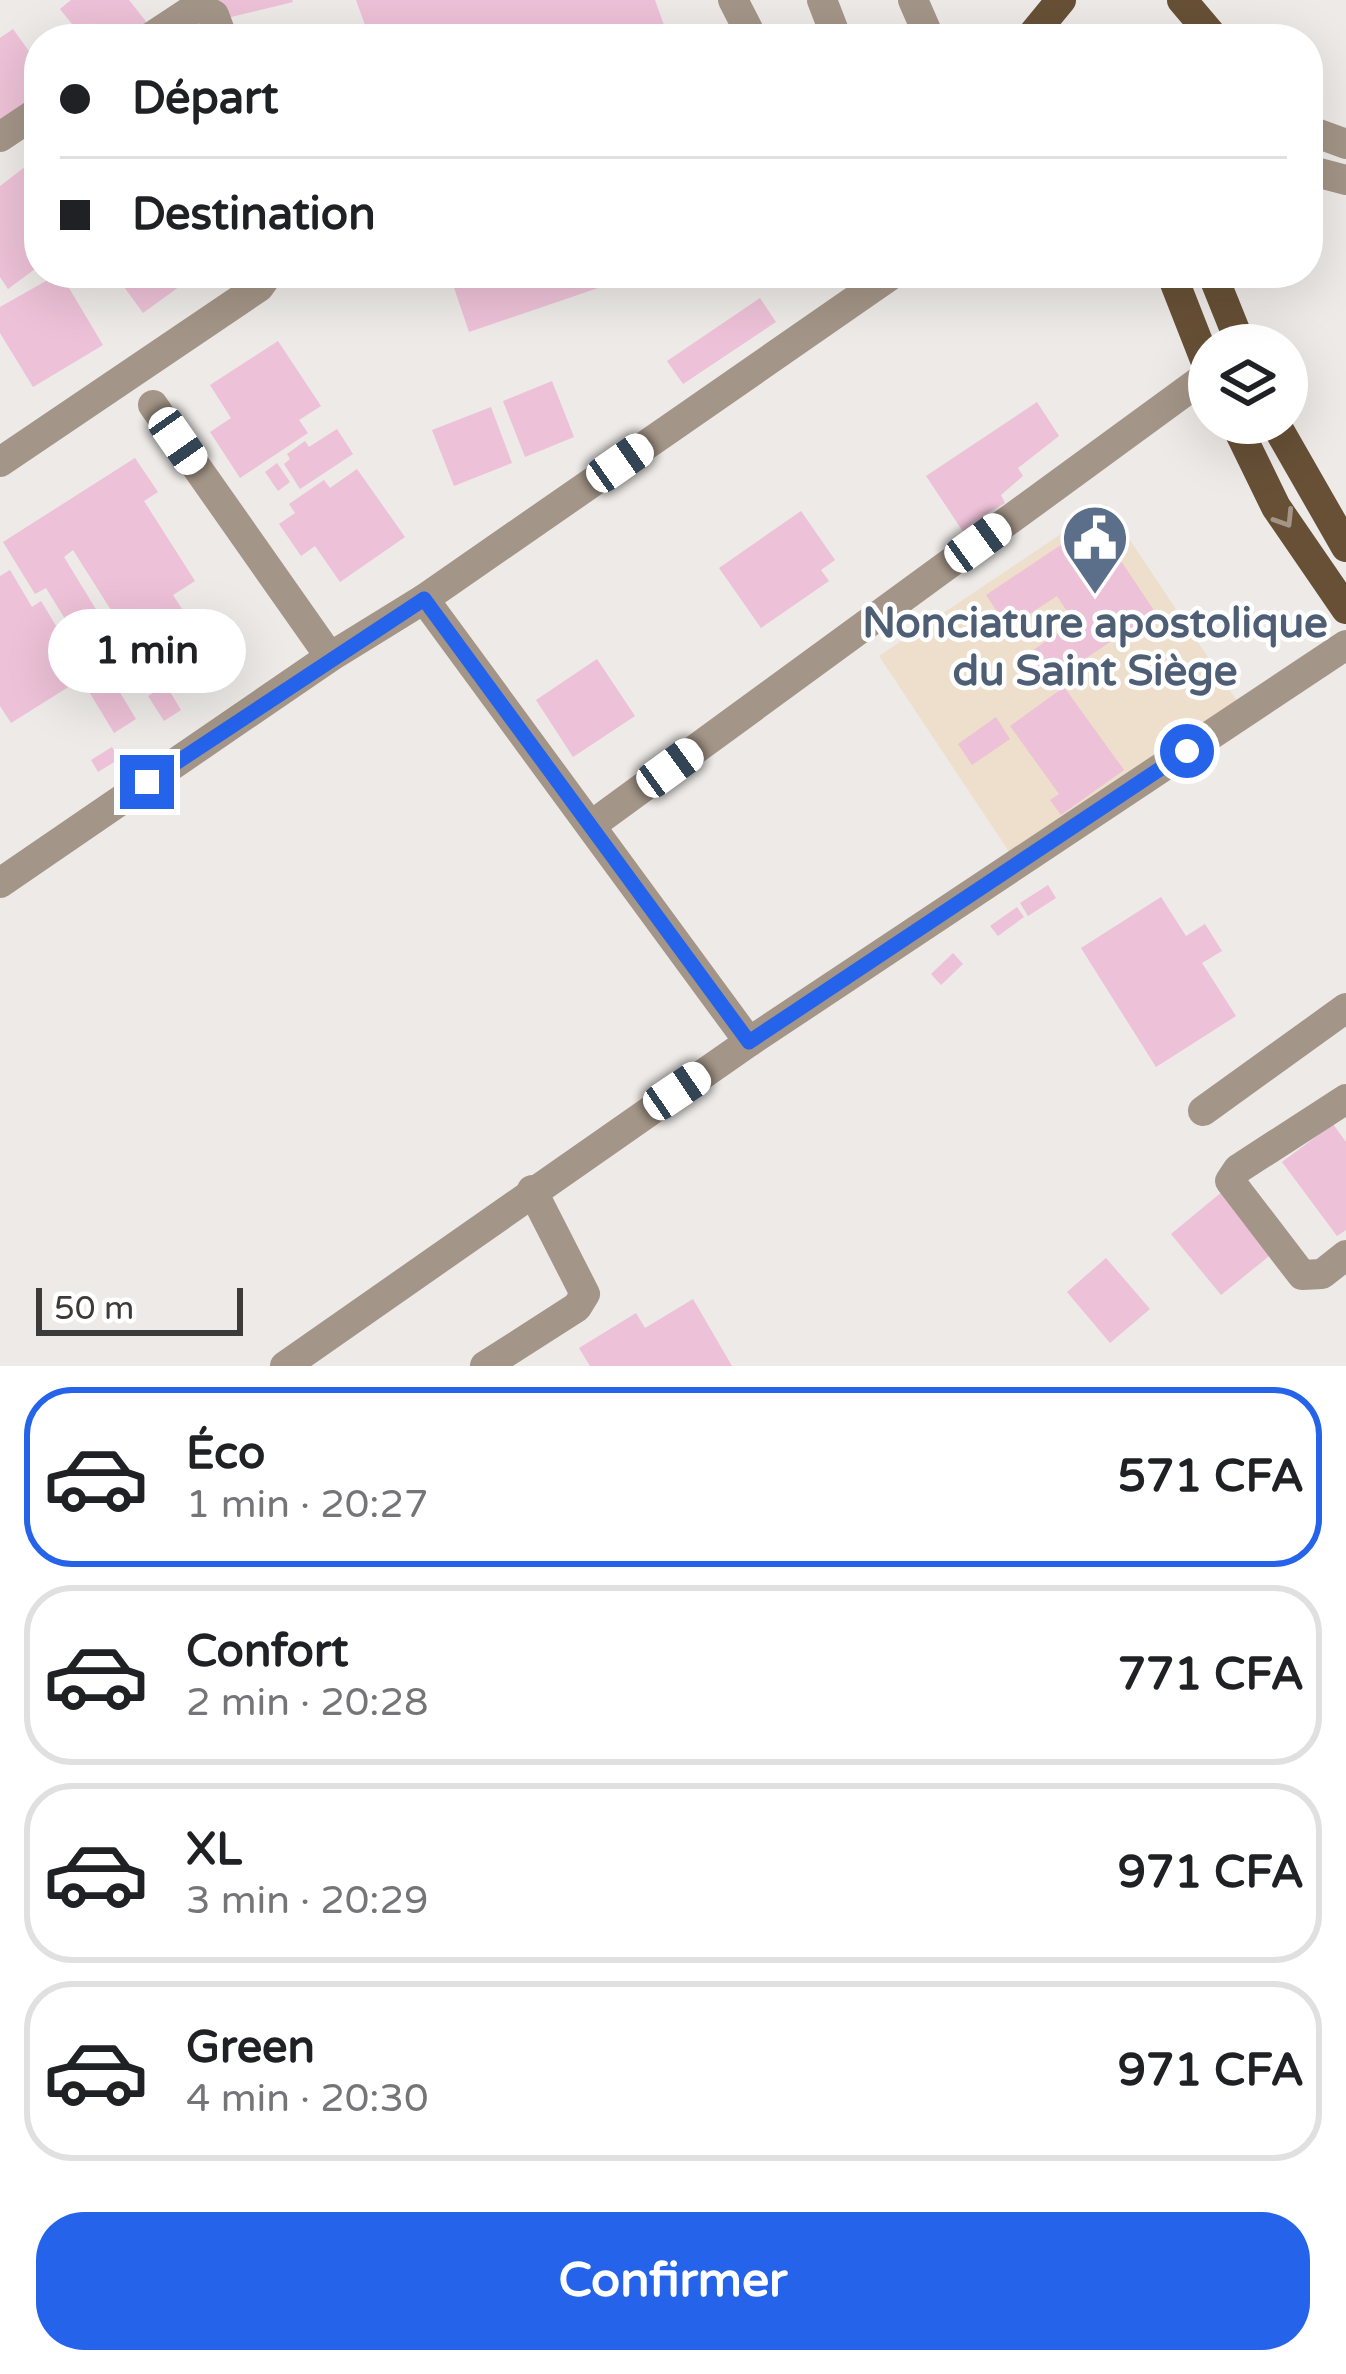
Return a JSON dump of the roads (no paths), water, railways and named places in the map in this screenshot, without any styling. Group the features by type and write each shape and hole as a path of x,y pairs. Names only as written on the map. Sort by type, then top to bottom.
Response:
{"main road":[{"path":"1040,24 1060,0"},
{"path":"1182,0 1202,24"},
{"path":"1178,288 1191,324"},
{"path":"1218,288 1232,324"},
{"path":"1245,444 1276,507 1346,609"},
{"path":"1287,444 1346,547"}],"street":[{"path":"171,24 198,6 208,7 218,24"},
{"path":"0,462 258,288"},
{"path":"0,883 330,657 424,599 872,288"},
{"path":"592,824 1188,387"},
{"path":"152,405 330,657"},
{"path":"424,599 749,1042"},
{"path":"285,1366 749,1042 1346,645"},
{"path":"1203,1111 1346,1008"},
{"path":"1346,1099 1238,1169 1230,1181 1302,1275 1322,1274 1346,1256"},
{"path":"497,1363 577,1307 585,1294 532,1190"}],"place":[{"name":"Nonciature apostolique du Saint Siège","path":"1095,597"}]}
